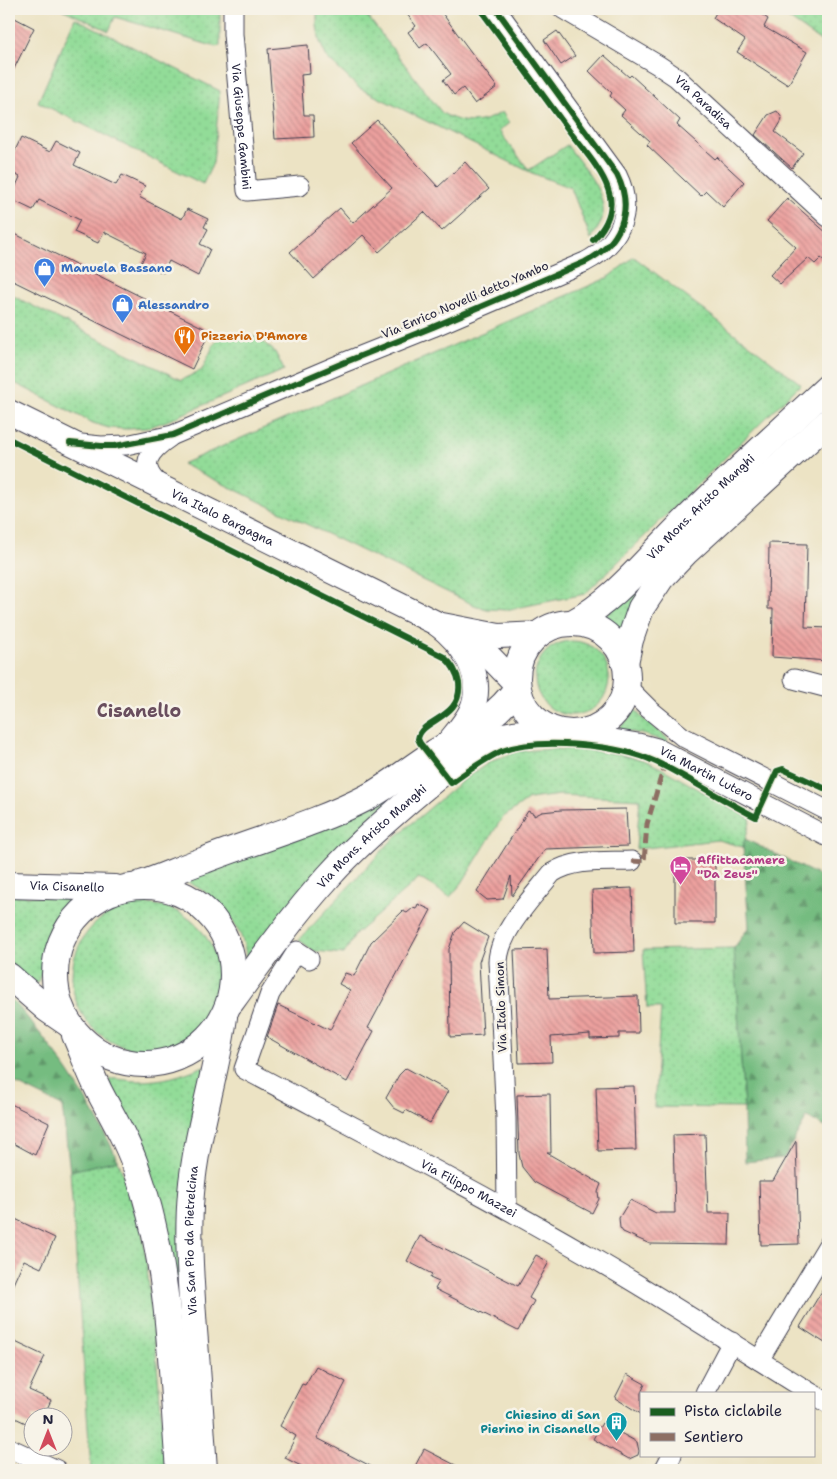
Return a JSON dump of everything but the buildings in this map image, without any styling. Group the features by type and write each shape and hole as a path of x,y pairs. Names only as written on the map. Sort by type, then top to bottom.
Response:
{"main road":[{"name":"Via Mons. Aristo Manghi","path":"572,623 592,612 618,590 688,517 828,387"},
{"name":"Via Mons. Aristo Manghi","path":"626,675 630,640 641,608 661,578 685,553 828,422"},
{"path":"572,623 593,627 605,634 615,644 626,675 622,702 607,721 593,729 568,732 544,726 531,716 522,703 517,687 517,672 522,654 539,634 554,626 572,623"},
{"name":"Via Mons. Aristo Manghi","path":"129,887 283,832 354,804 396,780 490,716 510,698 517,687"},
{"name":"Via Mons. Aristo Manghi","path":"226,1010 280,935 329,876 406,803 442,773 481,746 499,738 528,732 568,732"},
{"name":"Via Cisanello","path":"9,886 129,887"},
{"path":"9,976 72,1028 91,1047 112,1058 136,1064 149,1064 174,1059 195,1048 212,1032 226,1010 232,990 234,970 230,950 216,922 203,908 185,895 167,888 129,887 106,894 90,903 71,923 62,939 55,965 55,983 61,1008 72,1028"},
{"name":"Via San Pio da Pietrelcina","path":"204,1470 191,1285 191,1194 197,1146 226,1010"},
{"name":"Via San Pio da Pietrelcina","path":"72,1028 99,1089 127,1143 150,1213 165,1294 178,1470"}],"street":[{"name":"Via Giuseppe Gambini","path":"233,9 247,191 300,186"},
{"name":"Via Paradisa","path":"564,9 676,77 828,217"},
{"name":"Via Enrico Novelli detto Yambo","path":"70,443 116,446 174,434 585,262 603,251 616,237 623,222 625,202 622,186 617,175 556,89 497,12"},
{"name":"Via Italo Bargagna","path":"9,412 443,628 490,657 517,687"},
{"name":"Via Enrico Novelli detto Yambo","path":"174,434 155,448 150,454 148,462 152,477 175,495"},
{"name":"Via Italo Bargagna","path":"443,628 499,636 539,634"},
{"name":"Via Italo Bargagna","path":"443,628 462,647 474,672 476,693 471,711 447,744"},
{"name":"Via Martin Lutero","path":"626,675 648,710 683,737 708,752 828,811"},
{"path":"794,679 828,688"},
{"name":"Via Martin Lutero","path":"568,732 638,743 657,748 828,837"},
{"name":"Via Italo Simon","path":"508,1209 506,1118 498,961 503,941 513,924 552,873 561,867 580,863 632,861"},
{"name":"Via Filippo Mazzei","path":"309,959 297,951 270,994 244,1069 508,1209 596,1259 810,1392"},
{"path":"758,1360 828,1245"},
{"path":"706,1392 732,1342"},
{"name":"Via Filippo Mazzei","path":"814,1394 828,1404"},
{"path":"9,1448 57,1470"},
{"path":"664,1470 671,1456"}],"green space":[{"path":"62,9 220,9 220,46 216,47 115,17 109,31"},
{"path":"317,9 362,9 442,113 457,120 472,122 487,119 502,112 509,123 499,131 529,170 567,145 591,178 603,205 603,214 599,227 591,239 571,188 532,173 359,88 327,58 320,42 317,26"},
{"path":"775,9 828,9 828,46"},
{"path":"75,18 220,91 213,163 203,184 38,102"},
{"path":"634,257 801,384 585,594 506,610 487,609 474,605 182,464 607,278"},
{"path":"9,294 181,380 202,370 214,344 225,337 258,337 275,352 284,370 167,421 146,428 109,428 93,423 9,380"},
{"path":"633,590 638,595 624,634 612,622 603,618"},
{"path":"572,641 586,644 598,652 606,664 609,678 606,692 598,704 586,712 572,715 558,712 546,704 538,692 535,678 538,664 546,652 558,644"},
{"path":"635,709 641,717 668,739 666,743 642,734 616,731 630,718"},
{"path":"588,750 619,754 644,760 661,768 751,819 743,847 718,840 636,849 640,799 560,795 529,799 502,818 462,883 450,897 419,878 355,935 344,954 314,951 299,940 392,840 462,781 490,762 518,751"},
{"path":"417,778 246,960 243,940 234,922 221,906 206,893 186,881"},
{"path":"745,839 828,880 828,1129 807,1117 784,1158 745,1162 744,1108 734,948 749,927 743,847"},
{"path":"9,895 68,897 74,900 49,941 37,983 30,983 9,963"},
{"path":"145,904 159,905 173,910 186,916 197,925 206,936 212,949 217,963 217,991 212,1005 206,1018 197,1029 186,1038 173,1044 159,1049 145,1050 131,1049 117,1044 104,1038 93,1029 84,1018 78,1005 73,991 72,977 73,963 78,949 84,936 93,925 104,916 117,910 131,905"},
{"path":"734,948 744,1108 654,1107 661,1008 647,1008 643,950"},
{"path":"9,997 22,1011 69,1074 90,1107 118,1160 70,1171 62,1106 9,1080"},
{"path":"204,1066 195,1470 175,1305 111,1092 109,1079 137,1081 164,1079"},
{"path":"118,1160 142,1232 156,1352 166,1470 91,1470 70,1171"}],"marked path":[{"path":"632,861 644,862 647,824 664,767"}],"cycle path":[{"path":"480,9 591,159 605,182 610,196 610,210 606,223 593,240"},
{"path":"70,443 115,446 173,435 585,262 607,246 621,225 624,214 625,201 617,175 496,9"},
{"path":"9,439 444,657 452,665 457,675 459,683 458,695 455,704 420,732 418,739 451,783 502,751 537,744 558,744 601,747 641,756 669,768 756,817 777,771 783,769 828,790"}],"place":[{"name":"Manuela Bassano","path":"45,287"},
{"name":"Alessandro","path":"122,324"},
{"name":"Pizzeria D'Amore","path":"185,355"},
{"name":"Affittacamere \"Da Zeus\"","path":"681,886"},
{"name":"Chiesino di San Pierino in Cisanello","path":"616,1441"}],"district":[{"name":"Cisanello","path":"139,711"}]}
